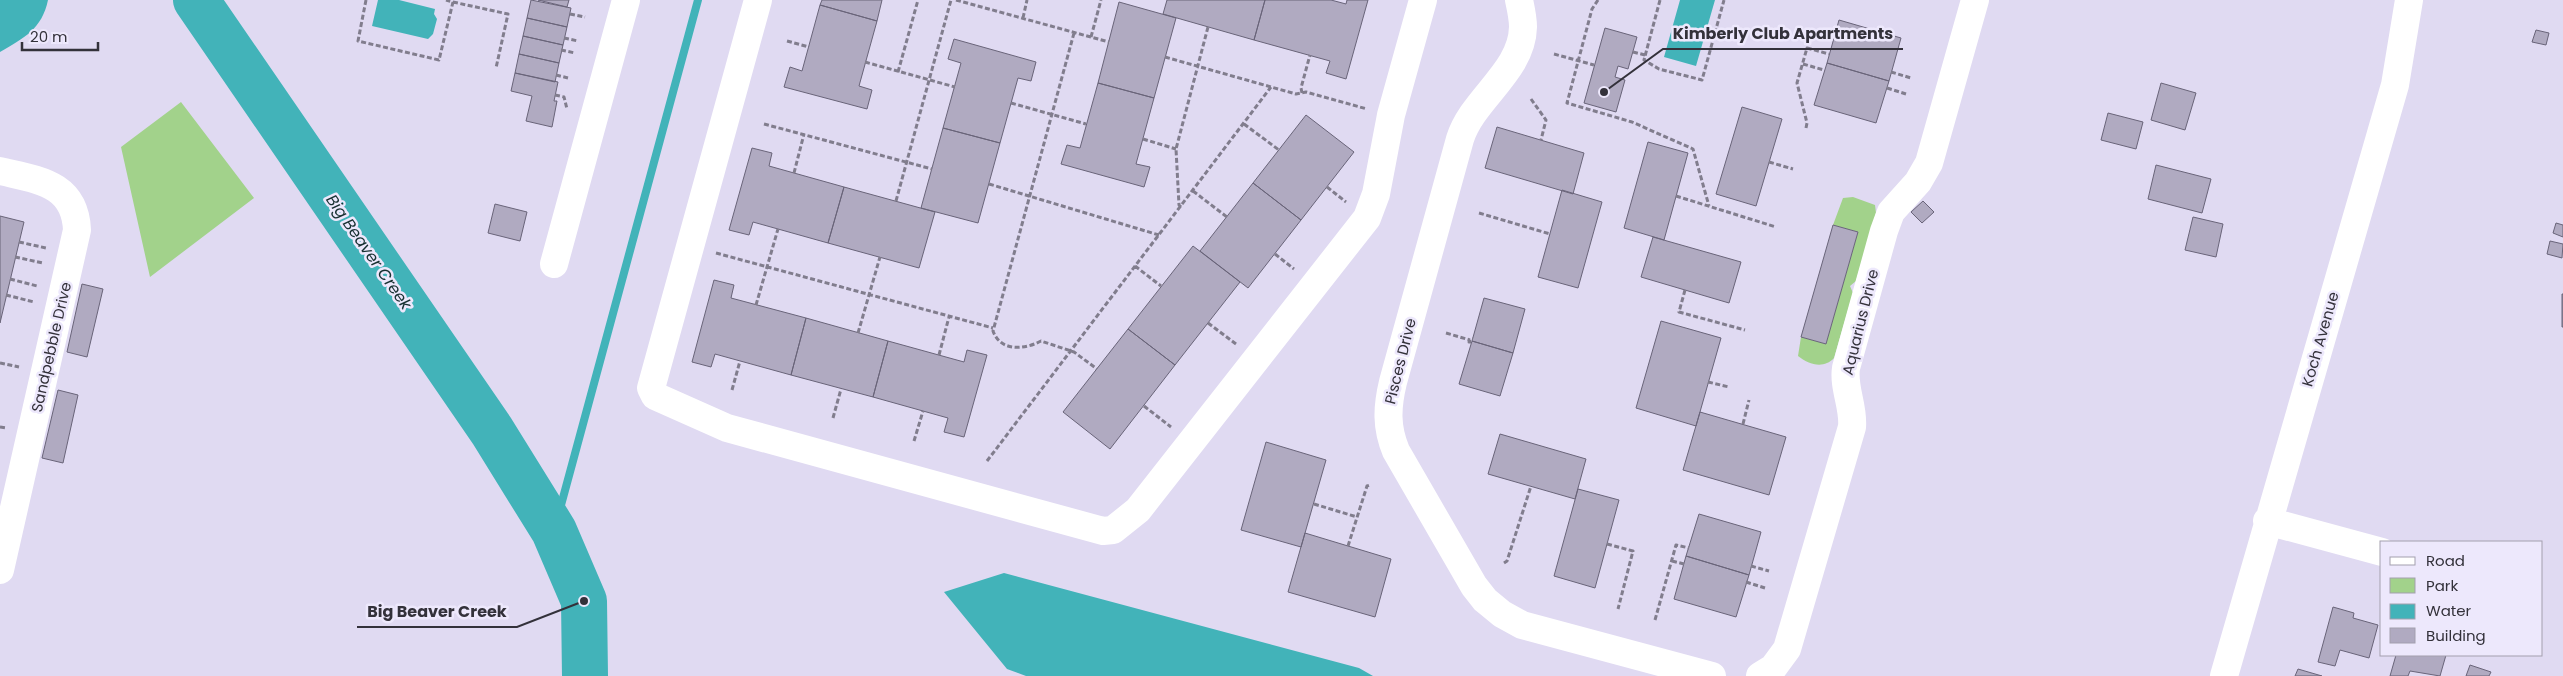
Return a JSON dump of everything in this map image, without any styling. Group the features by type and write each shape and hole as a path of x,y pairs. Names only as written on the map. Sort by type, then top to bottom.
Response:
{"street":[{"path":"554,264 626,0"},
{"path":"758,0 652,380 651,388 655,396 727,428 1103,531 1113,530 1138,510 1367,218 1376,194 1391,115 1423,0"},
{"name":"Pisces Drive","path":"1519,0 1523,26 1520,44 1502,77 1468,120 1456,152 1392,382 1388,402 1389,435 1396,451 1474,586 1485,600 1502,614 1539,631 1712,676"},
{"name":"Aquarius Drive","path":"1761,676 1773,668 1787,648 1852,427 1852,410 1846,381 1846,368 1884,231 1891,212 1918,182 1929,163 1975,0"},
{"name":"Koch Avenue","path":"2224,676 2267,521 2395,85 2410,0"},
{"name":"Sandpebble Drive","path":"0,171 46,183 64,193 76,214 77,230 0,570"},
{"path":"2267,521 2380,551"}],"path":[{"path":"366,0 358,41 438,60 453,2"},
{"path":"446,0 508,14 496,68"},
{"path":"898,72 918,0"},
{"path":"896,201 951,0"},
{"path":"956,0 1109,42"},
{"path":"1023,18 1027,0"},
{"path":"1091,38 1101,0"},
{"path":"1598,0 1592,9 1567,103 1632,122 1693,149 1709,206"},
{"path":"1660,0 1644,60 1659,69 1702,80 1724,0"},
{"path":"570,14 585,17"},
{"path":"1181,207 1179,205 1176,149 1208,27"},
{"path":"1074,32 993,328 994,334 1008,346 1027,347 1041,341 1071,350 1097,369"},
{"path":"564,38 578,41"},
{"path":"787,41 809,47"},
{"path":"1806,128 1807,123 1798,83 1807,48 1829,54"},
{"path":"562,50 575,53"},
{"path":"1633,52 1645,55"},
{"path":"1554,54 1594,65"},
{"path":"1302,93 1301,88 1310,55"},
{"path":"1165,57 1271,88 1296,94 1302,93 1370,110"},
{"path":"865,62 955,87"},
{"path":"1803,64 1824,70"},
{"path":"1891,72 1911,78"},
{"path":"556,75 568,78"},
{"path":"987,462 1271,88"},
{"path":"1887,88 1906,94"},
{"path":"555,95 564,97 568,108 566,114"},
{"path":"1531,99 1546,120 1540,140"},
{"path":"1011,103 1086,124"},
{"path":"764,124 932,169"},
{"path":"1244,124 1279,150"},
{"path":"794,173 804,134"},
{"path":"1143,140 1176,149"},
{"path":"1769,162 1793,169"},
{"path":"989,184 1159,235"},
{"path":"1327,188 1348,203"},
{"path":"1193,191 1227,217"},
{"path":"1676,196 1776,228"},
{"path":"1479,213 1550,234"},
{"path":"756,305 778,229"},
{"path":"19,242 55,250"},
{"path":"710,252 993,328"},
{"path":"1275,254 1296,270"},
{"path":"15,257 47,264"},
{"path":"858,332 880,257"},
{"path":"1135,266 1161,286"},
{"path":"10,280 42,287"},
{"path":"1685,290 1679,312 1745,330"},
{"path":"6,295 38,303"},
{"path":"939,355 949,317"},
{"path":"1208,323 1239,346"},
{"path":"1446,333 1471,341"},
{"path":"732,390 740,361"},
{"path":"0,363 24,368"},
{"path":"1708,382 1729,387"},
{"path":"833,418 841,389"},
{"path":"1743,424 1750,400"},
{"path":"1144,406 1173,428"},
{"path":"914,441 923,411"},
{"path":"1348,546 1367,486 1370,485"},
{"path":"1504,563 1507,561 1531,486"},
{"path":"1314,504 1357,517"},
{"path":"1607,544 1633,551 1618,609"},
{"path":"1655,620 1676,545 1689,548"},
{"path":"1672,561 1684,564"},
{"path":"1751,566 1769,572"},
{"path":"1746,582 1765,588"}],"green space":[{"path":"181,102 254,198 150,277 121,147"},
{"path":"1853,197 1875,205 1876,213 1856,281 1850,286 1853,293 1834,358 1821,365 1807,362 1798,356 1801,337 1826,344 1858,232 1833,225 1843,198"}],"water":[{"path":"0,0 48,0 37,26 24,37 0,52"},
{"path":"378,0 399,0 435,9 434,14 437,19 433,34 428,39 372,26"},
{"path":"1680,0 1715,0 1696,66 1664,57"},
{"path":"1004,573 1359,668 1373,676 1026,676 1007,669 944,592"}],"building":[{"path":"531,0 571,8 567,27 527,18"},
{"path":"538,0 569,0 567,7"},
{"path":"822,0 882,0 877,21 820,5"},
{"path":"1167,0 1265,0 1254,40 1163,14"},
{"path":"1265,0 1331,0 1346,4 1347,0 1368,0 1346,79 1326,73 1330,61 1254,40"},
{"path":"1119,2 1176,18 1154,98 1098,83"},
{"path":"820,5 877,21 859,86 872,90 867,109 784,87 790,67 802,71"},
{"path":"527,18 567,27 563,45 523,36"},
{"path":"1839,20 1901,38 1889,81 1827,63"},
{"path":"1605,28 1637,37 1628,69 1618,66 1615,77 1625,80 1616,112 1584,103"},
{"path":"2536,30 2549,33 2546,45 2532,42"},
{"path":"523,36 563,45 559,63 519,54"},
{"path":"954,39 1036,62 1031,81 1018,78 1000,143 943,128 961,63 948,59"},
{"path":"519,54 559,63 555,82 515,73"},
{"path":"1827,63 1889,81 1876,123 1814,105"},
{"path":"515,73 558,82 554,101 557,101 552,127 526,121 532,96 511,91"},
{"path":"1098,83 1154,98 1136,164 1150,167 1144,187 1061,164 1067,145 1080,148"},
{"path":"2161,83 2196,93 2185,130 2151,120"},
{"path":"1742,107 1782,119 1756,206 1716,194"},
{"path":"2108,113 2143,122 2136,149 2101,140"},
{"path":"1306,115 1354,152 1301,220 1253,183"},
{"path":"1497,127 1584,153 1573,194 1485,168"},
{"path":"943,128 1000,143 978,223 921,208"},
{"path":"1648,142 1688,153 1664,240 1624,228"},
{"path":"752,148 772,153 769,166 844,187 828,243 753,222 749,235 729,230"},
{"path":"2156,165 2211,179 2202,213 2148,199"},
{"path":"1253,183 1301,220 1248,288 1200,251"},
{"path":"844,187 935,212 919,268 828,243"},
{"path":"1562,190 1602,202 1578,288 1538,277"},
{"path":"1923,201 1934,212 1922,223 1911,212"},
{"path":"495,204 527,212 520,241 488,233"},
{"path":"0,216 24,222 0,323"},
{"path":"2193,217 2223,224 2216,257 2185,250"},
{"path":"2556,223 2563,225 2563,237 2553,233"},
{"path":"1833,225 1858,232 1826,344 1801,337"},
{"path":"1653,237 1741,262 1729,303 1641,277"},
{"path":"2550,241 2563,244 2562,258 2547,254"},
{"path":"1193,246 1240,282 1175,365 1128,329"},
{"path":"714,280 734,285 731,298 806,318 791,375 715,354 711,367 692,362"},
{"path":"82,284 103,289 87,357 67,352"},
{"path":"2563,294 2563,327 2562,327"},
{"path":"1484,298 1525,309 1513,353 1472,341"},
{"path":"806,318 888,341 873,397 791,375"},
{"path":"1661,321 1721,338 1696,426 1636,408"},
{"path":"1128,329 1175,365 1110,449 1063,412"},
{"path":"888,341 964,362 967,350 987,355 964,437 944,432 948,418 873,397"},
{"path":"1472,341 1513,353 1500,396 1459,384"},
{"path":"58,390 78,395 63,463 42,458"},
{"path":"1700,412 1786,437 1769,495 1683,470"},
{"path":"1500,434 1586,459 1575,499 1488,474"},
{"path":"1266,442 1326,460 1301,547 1241,530"},
{"path":"1578,489 1619,500 1595,588 1554,576"},
{"path":"1699,514 1761,532 1749,575 1686,556"},
{"path":"1305,533 1391,559 1375,617 1288,592"},
{"path":"1686,556 1749,575 1736,617 1674,599"},
{"path":"2333,607 2354,613 2353,618 2378,625 2369,658 2340,650 2335,666 2318,662"},
{"path":"2396,656 2446,656 2440,676 2410,671 2408,676 2390,676"},
{"path":"2470,665 2491,672 2489,676 2466,676"},
{"path":"2298,669 2322,676 2295,676"}],"waterway":[{"name":"Big Beaver Creek","path":"196,0 492,431 554,531 584,601 585,676"},
{"path":"554,531 698,0"}],"place":[{"name":"Kimberly Club Apartments","path":"1604,92"},
{"name":"Big Beaver Creek","path":"584,601"}]}
